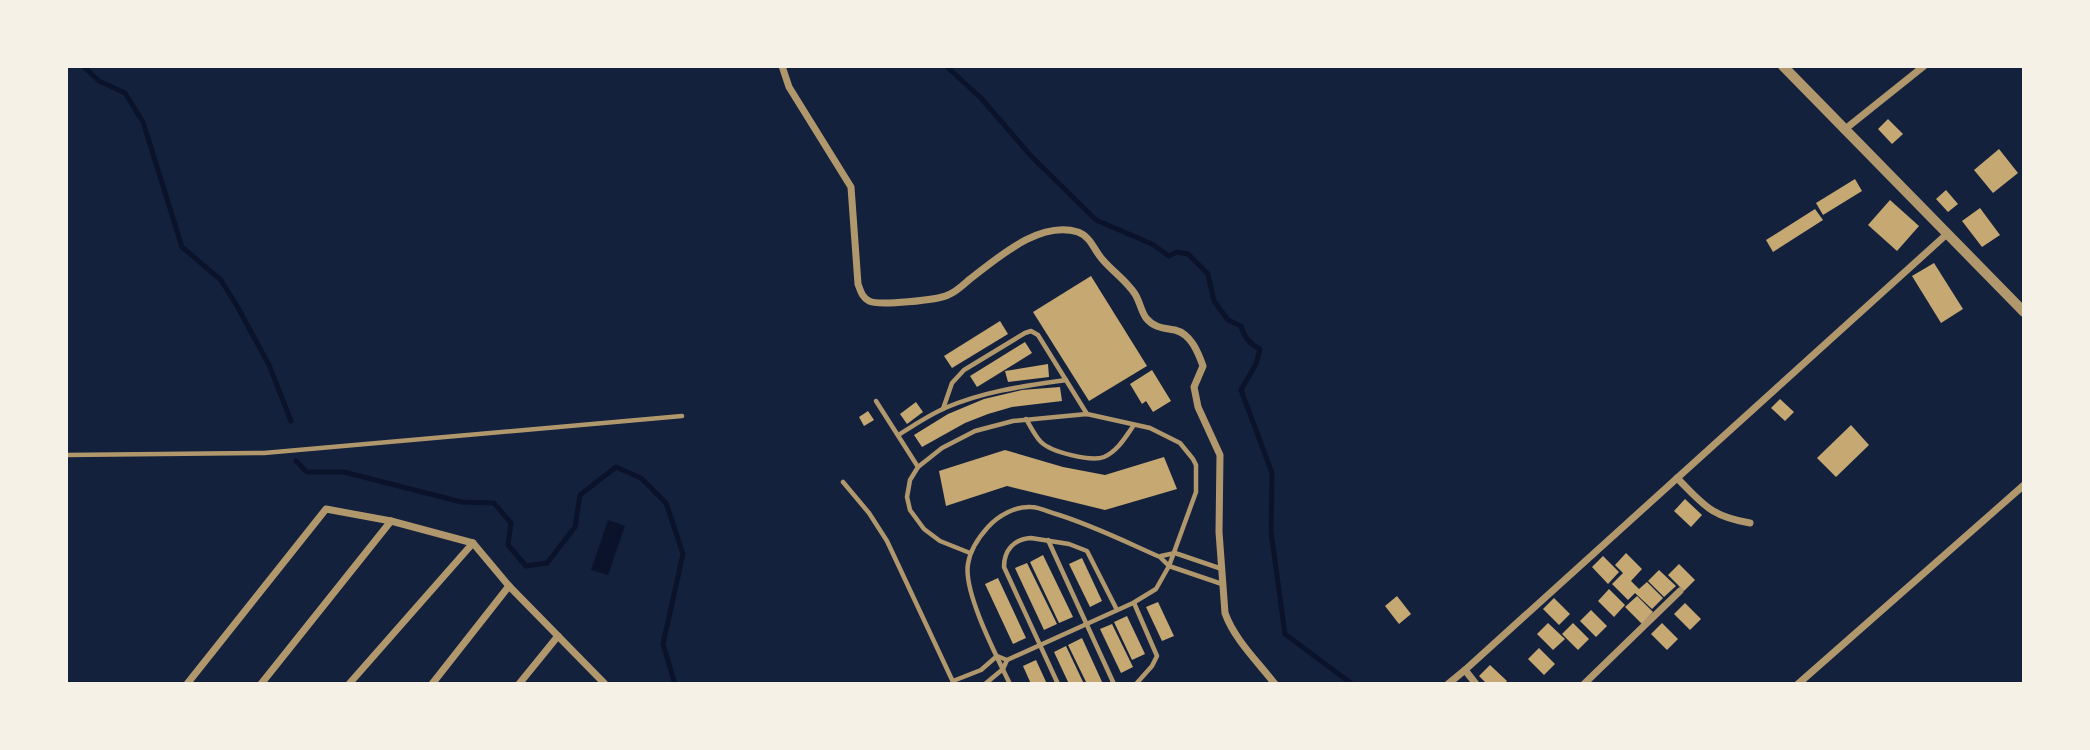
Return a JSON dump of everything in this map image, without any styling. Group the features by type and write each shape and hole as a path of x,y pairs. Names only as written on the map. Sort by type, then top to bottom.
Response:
{"street":[{"path":"782,66 789,88 850,187 858,284 863,297 872,303 884,304 949,295 1010,248 1050,229 1078,232 1089,240 1101,259 1128,284 1149,322 1159,328 1178,331 1191,341 1203,366 1194,387 1198,407 1220,455 1219,532 1225,613 1228,624 1275,684"},
{"path":"1783,66 2024,312"},
{"path":"1843,130 1924,66"},
{"path":"1448,684 1948,233"},
{"path":"1677,478 1709,510 1728,519 1750,523"},
{"path":"1798,684 2024,485"},
{"path":"187,684 326,509 391,521 473,543 509,586 603,682"},
{"path":"261,684 391,521"},
{"path":"349,684 473,543"},
{"path":"432,684 509,586"},
{"path":"1584,684 1680,591"},
{"path":"519,684 558,636"},
{"path":"1465,670 1476,684"}],"lane":[{"path":"943,409 953,383 964,370 1031,331 1038,335 1087,414"},
{"path":"898,435 943,409 991,392 1066,380"},
{"path":"876,401 918,467"},
{"path":"970,553 932,536 917,522 907,497 910,480 918,467 942,448 975,431 994,424 1026,419 1087,414 1150,428 1180,443 1196,465 1196,492 1170,566 1156,589 1133,603 1007,660 1003,669 985,684"},
{"path":"66,455 264,453 682,416"},
{"path":"1026,419 1039,440 1048,447 1092,459 1111,453 1134,424"},
{"path":"843,482 869,513 887,541 953,682 981,670 997,656"},
{"path":"1010,684 971,592 967,566 970,553 982,533 992,523 1012,511 1032,507 1075,520 1160,556 1170,566 1222,584"},
{"path":"1058,684 1004,567 1010,547 1031,537 1069,544 1087,551 1117,610"},
{"path":"1048,540 1114,684"},
{"path":"1160,556 1175,553 1222,569"},
{"path":"1133,603 1157,656 1136,684"},
{"path":"997,656 1007,660"}],"water":[{"path":"608,520 625,526 608,575 591,570"}],"building":[{"path":"1888,119 1903,134 1892,144 1878,129"},
{"path":"1999,149 2018,173 1993,193 1974,170"},
{"path":"1855,179 1862,191 1823,215 1816,203"},
{"path":"1946,190 1958,204 1948,212 1936,199"},
{"path":"1890,200 1919,226 1897,251 1868,225"},
{"path":"1980,208 2000,235 1982,247 1962,221"},
{"path":"1815,209 1823,220 1773,252 1766,240"},
{"path":"1934,263 1963,309 1941,323 1912,276"},
{"path":"1091,276 1147,366 1089,401 1033,312"},
{"path":"1000,321 1008,334 952,368 944,356"},
{"path":"1025,342 1032,353 977,387 970,376"},
{"path":"1048,364 1049,377 1008,382 1005,371"},
{"path":"1152,370 1171,401 1153,412 1146,401 1142,404 1130,384"},
{"path":"1060,387 1062,401 1012,407 988,414 965,423 922,447 914,435 948,414 984,399 1022,390"},
{"path":"1780,399 1794,412 1785,421 1771,408"},
{"path":"916,402 923,412 907,424 900,414"},
{"path":"868,411 874,420 864,426 859,417"},
{"path":"1851,425 1869,445 1836,477 1817,458"},
{"path":"1005,450 1063,467 1105,475 1164,457 1177,489 1105,510 1007,486 946,506 939,471"},
{"path":"1685,499 1702,515 1691,527 1674,511"},
{"path":"1626,553 1642,569 1631,581 1639,589 1647,582 1663,598 1652,609 1635,593 1628,600 1612,584 1623,573 1615,565"},
{"path":"1043,555 1073,617 1059,623 1030,562"},
{"path":"1603,556 1619,572 1608,584 1592,567"},
{"path":"1082,558 1102,601 1090,607 1069,564"},
{"path":"1027,563 1057,624 1044,630 1015,568"},
{"path":"1679,564 1695,580 1684,591 1668,575"},
{"path":"1659,570 1676,586 1664,597 1648,581"},
{"path":"998,578 1026,638 1013,644 985,584"},
{"path":"1609,589 1625,605 1614,617 1598,601"},
{"path":"1397,596 1411,614 1399,624 1385,606"},
{"path":"1637,596 1653,612 1642,624 1625,607"},
{"path":"1554,598 1570,614 1559,625 1543,609"},
{"path":"1158,602 1174,636 1162,641 1146,607"},
{"path":"1685,603 1701,619 1690,630 1674,614"},
{"path":"1591,610 1607,626 1596,637 1580,621"},
{"path":"1127,616 1145,654 1132,660 1114,622"},
{"path":"1548,623 1565,639 1553,650 1537,634"},
{"path":"1573,623 1589,639 1578,650 1562,634"},
{"path":"1662,623 1678,639 1667,650 1651,634"},
{"path":"1112,624 1133,667 1121,673 1100,629"},
{"path":"1082,638 1103,684 1087,684 1068,645"},
{"path":"1066,646 1084,684 1069,684 1054,652"},
{"path":"1539,648 1555,664 1544,675 1528,659"},
{"path":"1036,660 1047,684 1031,684 1023,666"},
{"path":"1490,665 1507,681 1504,684 1487,684 1479,676"}],"waterway":[{"path":"83,66 99,81 125,93 143,122 182,247 221,280 269,365 291,421"},
{"path":"946,66 981,98 1031,156 1096,220 1152,244 1169,256 1177,252 1188,254 1208,274 1214,301 1228,320 1241,326 1248,340 1260,349 1256,364 1241,390 1272,473 1271,532 1285,634 1352,684"},
{"path":"296,461 307,472 344,472 461,502 494,503 511,523 508,545 526,566 547,563 575,527 580,495 616,467 641,478 666,503 683,554 663,644 675,684"}]}
